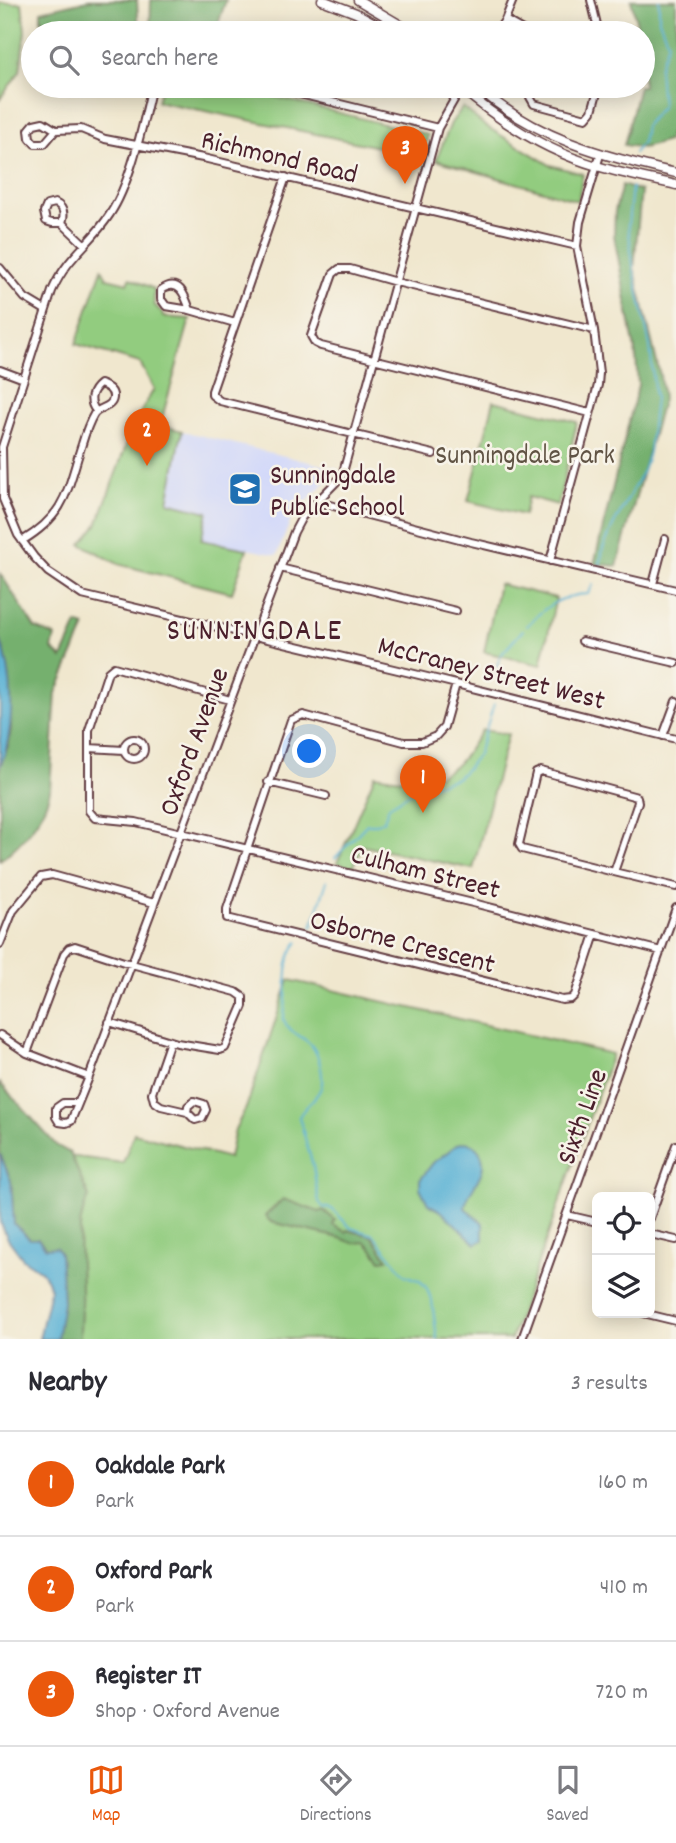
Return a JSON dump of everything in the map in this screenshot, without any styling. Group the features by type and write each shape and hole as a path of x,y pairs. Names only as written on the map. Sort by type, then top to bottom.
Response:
{"main road":[{"path":"322,0 371,21"},
{"path":"358,0 394,21"},
{"path":"476,98 507,124 533,139 596,166 676,185"},
{"path":"490,98 521,120 564,142 600,155 676,173"}],"street":[{"path":"505,20 513,0"},
{"path":"591,0 596,21"},
{"name":"McCraney Street West","path":"149,98 123,190 110,215 60,272 1,447 3,499 22,541 48,572 82,595 676,739"},
{"path":"316,98 438,128"},
{"name":"Oxford Avenue","path":"78,1103 294,531 302,517 342,476 438,128 454,98"},
{"path":"531,98 534,104 586,118 592,111 596,98"},
{"name":"Richmond Road","path":"56,130 81,129 105,139 286,177 577,246"},
{"path":"550,561 599,373 594,330 577,246 580,222 600,155"},
{"path":"286,177 212,391 215,399 433,454"},
{"path":"62,223 84,244"},
{"path":"0,268 25,298 46,310"},
{"path":"590,413 321,346 314,343 311,336 333,274 339,269 350,268 396,282 594,330"},
{"path":"190,310 183,290 168,285 161,290 160,299 166,306 235,323"},
{"path":"0,370 24,379"},
{"path":"22,541 36,532 60,509 68,494 87,428 96,411"},
{"path":"318,502 676,590"},
{"path":"653,584 664,539"},
{"path":"280,568 456,611"},
{"path":"582,640 676,663"},
{"path":"124,750 89,748 89,730 108,672 114,667 230,700"},
{"path":"248,849 268,782 291,720 303,715 404,742 422,742 436,736 444,727 456,684"},
{"path":"663,736 676,701"},
{"name":"Culham Street","path":"89,748 89,811 95,818 136,822 661,951"},
{"path":"614,872 638,802 637,797 541,771 536,773 519,844 522,849 614,872 676,887"},
{"path":"268,782 326,796"},
{"name":"Osborne Crescent","path":"248,849 227,909 227,918 307,938 562,1000 571,999 575,995 595,934"},
{"path":"0,942 13,911 41,877 52,875 154,903"},
{"name":"Sixth Line","path":"522,1339 676,908"},
{"path":"27,1053 69,947 81,947 131,964 236,992 243,997 243,1006 225,1048 220,1050 170,1041 109,1022"},
{"path":"0,1035 27,1053 89,1077"},
{"path":"170,1041 152,1093 154,1101 161,1106 187,1112"},
{"path":"655,1204 676,1145"},
{"path":"567,1215 592,1221"},
{"path":"655,1235 676,1240"},
{"path":"655,1316 676,1321"}],"shaded area":[{"name":"Sunningdale Public School","path":"182,431 338,469 292,517 277,555 201,540 168,502"}],"green space":[{"path":"89,0 137,0 138,21 41,21 41,11"},
{"path":"151,0 226,0 219,21 150,21"},
{"path":"631,0 676,0 676,114 668,141 643,148 624,145 636,98 655,98 655,21 636,21"},
{"path":"0,3 22,3 24,21 21,21 20,71 0,99"},
{"path":"158,98 279,98 428,135 422,156 157,101"},
{"path":"463,107 484,125 550,165 583,174 578,201 436,160 451,123"},
{"path":"622,185 641,191 634,268 663,398 617,566 594,564 638,385 636,356 614,235 615,211"},
{"path":"102,269 107,278 128,283 130,278 154,289 154,304 163,317 190,319 160,425 182,431 168,502 208,512 201,540 247,549 232,593 118,564 81,544 97,525 134,424 154,389 140,363 76,344"},
{"name":"Sunningdale Park","path":"494,401 577,422 558,505 528,497 524,515 468,501"},
{"path":"0,573 35,628 55,636 52,649 62,658 77,624 85,627 56,693 50,790 47,800 31,829 17,846 0,860 0,767 11,729 7,664 0,639"},
{"path":"499,584 556,598 541,665 484,652"},
{"path":"482,730 508,734 473,869 363,846 353,868 337,863 375,775 416,779 437,776 463,758"},
{"path":"289,980 612,1054 511,1339 76,1339 60,1155 123,1163 134,1133 229,1158 235,1129 246,1108"},
{"path":"0,1083 56,1145 70,1153 89,1197 81,1218 80,1230 80,1339 57,1339 63,1302 60,1253 46,1248 38,1239 30,1239 14,1224 11,1181 0,1154"},
{"path":"283,1199 319,1212 323,1210 335,1220 333,1225 346,1232 347,1230 372,1236 388,1259 381,1260 366,1242 353,1243 271,1222 265,1216"}],"water":[{"path":"0,639 11,686 11,720 0,767"},
{"path":"465,1142 479,1151 483,1166 465,1208 483,1223 483,1240 476,1244 441,1211 428,1204 420,1188 420,1180 433,1163 458,1144"},
{"path":"0,1154 11,1181 14,1224 30,1239 38,1239 46,1248 56,1247 60,1253 63,1302 57,1339 39,1339 50,1290 47,1280 41,1271 23,1259 8,1239 0,1222"}],"waterway":[{"path":"634,153 642,143 645,126 662,106 659,68 668,42 659,20 659,0"},
{"path":"600,565 603,548 643,471 649,452 655,398 650,346 633,266 628,225 632,187"},
{"path":"527,626 554,603 588,594 593,585"},
{"path":"494,677 500,656 523,630"},
{"path":"335,858 367,824 384,820 389,806 413,791 457,778 478,754 494,704"},
{"path":"312,927 327,881"},
{"path":"298,942 288,962 284,1020 289,1028 312,1046 321,1068 321,1087 299,1117 313,1166 319,1202 323,1207 332,1209 351,1228 374,1235 405,1275 419,1280 426,1287 432,1301 437,1339"}],"place":[{"name":"Register IT","path":"405,184"},
{"name":"Oxford Park","path":"147,466"},
{"name":"Sunningdale Public School","path":"245,489"},
{"name":"Oakdale Park","path":"423,813"}],"district":[{"name":"SUNNINGDALE","path":"255,629"}]}
